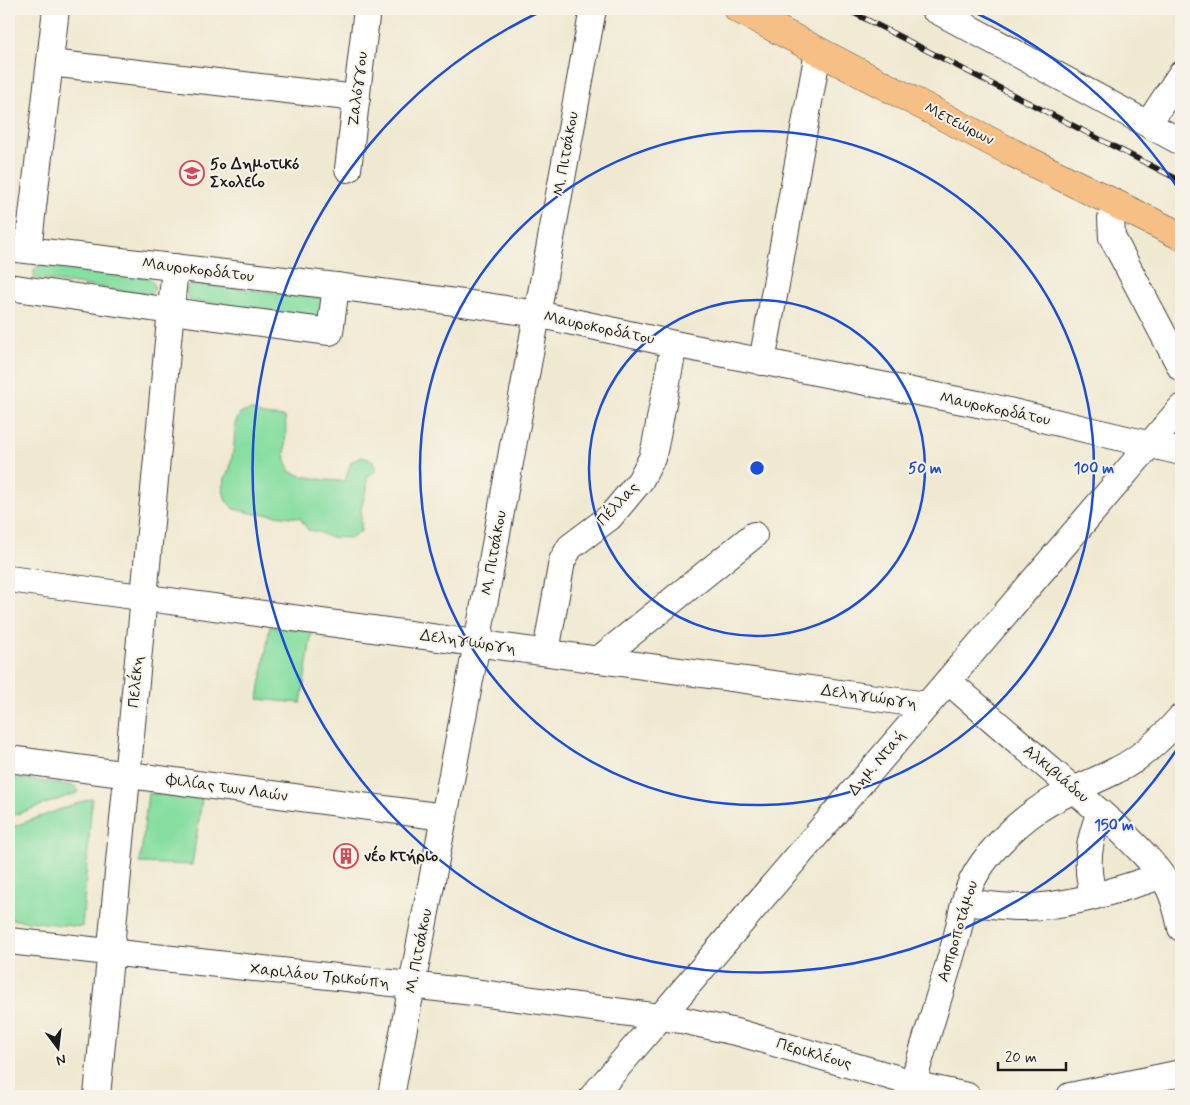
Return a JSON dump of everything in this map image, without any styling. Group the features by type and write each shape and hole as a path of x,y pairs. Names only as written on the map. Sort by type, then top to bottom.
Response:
{"main road":[{"name":"Μετεώρων","path":"738,9 1013,153 1181,236"}],"street":[{"path":"18,249 50,64 56,9"},
{"name":"Ζαλόγγου","path":"348,169 367,9"},
{"name":"Μ. Πιτσάκου","path":"391,1096 477,643 593,9"},
{"path":"934,9 1181,142"},
{"path":"762,362 818,52"},
{"path":"50,64 357,98"},
{"path":"1148,124 1181,74"},
{"path":"1116,204 1111,218 1112,237 1181,368"},
{"name":"Μαυροκορδάτου","path":"18,249 336,286 537,314 762,362 983,405 1181,452"},
{"name":"Πελέκη","path":"97,1096 176,267"},
{"path":"9,287 330,332 336,286"},
{"name":"Πέλλας","path":"546,652 562,560 570,547 610,517 628,497 640,481 652,458 674,344"},
{"name":"Δημ. Νταή","path":"593,1096 1181,408"},
{"path":"598,660 754,535"},
{"name":"Δεληγιώργη","path":"9,579 927,705"},
{"name":"Αλκιβιάδου","path":"948,681 1130,840 1161,876 1174,900 1181,928"},
{"name":"Ασπροποτάμου","path":"911,1090 965,902 972,880 981,865 1006,837 1033,813 1054,799 1118,770 1137,758 1158,742 1181,718"},
{"name":"Φιλίας των Λαών","path":"9,759 444,817"},
{"path":"1094,896 1088,873 1088,854 1100,812"},
{"path":"965,902 1033,907 1094,896 1161,876"},
{"name":"Χαριλάου Τρικούπη","path":"9,941 111,954 412,985 661,1017"},
{"name":"Περικλέους","path":"661,1017 740,1032 911,1090 967,1096"},
{"path":"1070,1096 1120,1092 1181,1073"}],"green space":[{"path":"40,264 149,278 153,282 155,289 150,295 34,278 34,270"},
{"path":"193,283 321,298 323,300 319,317 191,301 185,294 186,288"},
{"path":"252,410 262,415 285,417 285,452 290,472 318,479 345,481 351,462 361,457 372,460 376,470 367,477 367,488 361,509 361,531 352,538 329,537 319,532 308,530 300,518 256,514 234,509 226,501 223,490 234,446 235,424 240,413"},
{"path":"270,626 312,631 301,703 258,699"},
{"path":"9,777 75,786 79,792 9,817"},
{"path":"148,793 202,799 192,865 140,863"},
{"path":"92,798 82,927 9,919 9,828"}],"railway":[{"path":"846,9 1181,181"}],"place":[{"name":"5ο Δημοτικό Σχολείο","path":"192,173"},
{"name":"νέο κτήριο","path":"346,856"}]}
